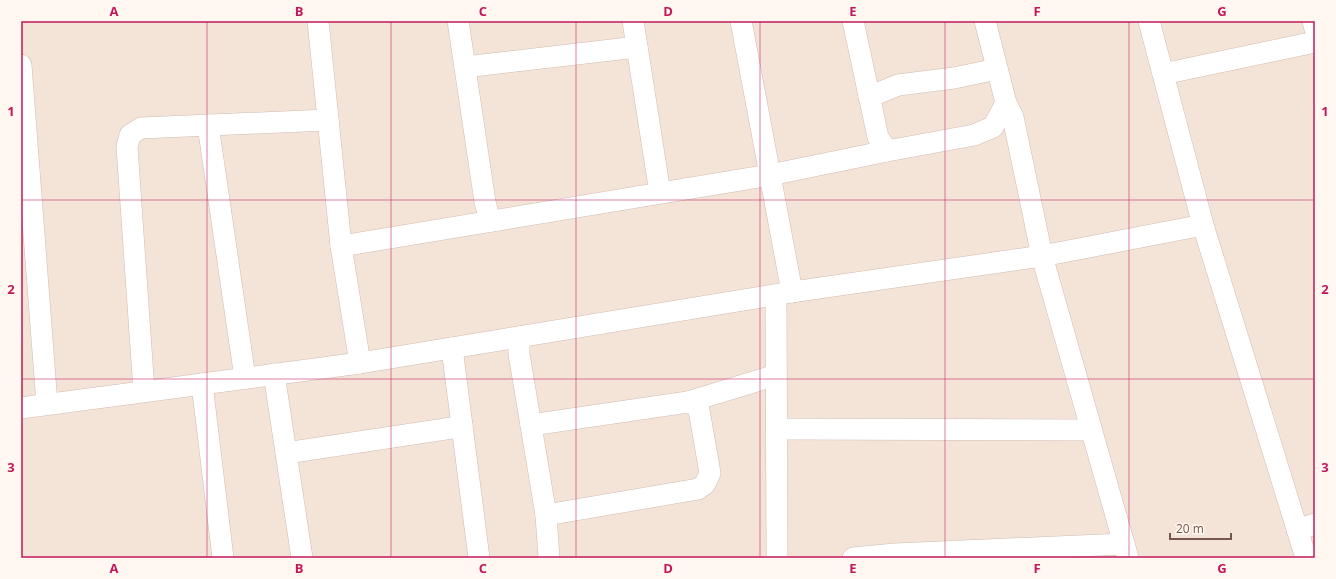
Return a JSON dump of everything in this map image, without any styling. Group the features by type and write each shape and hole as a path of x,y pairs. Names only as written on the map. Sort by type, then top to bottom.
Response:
{"street":[{"path":"318,21 341,246 360,363"},
{"path":"458,21 485,202 490,221"},
{"path":"633,21 660,193"},
{"path":"741,21 770,175 784,293 776,375 777,558"},
{"path":"853,21 878,137 887,150"},
{"path":"853,558 1126,551 1042,256 1013,117 1006,103 985,21"},
{"path":"1149,21 1203,225 1306,527 1306,558"},
{"path":"1313,21 1315,29"},
{"path":"1163,74 1315,42"},
{"path":"465,67 637,47"},
{"path":"21,65 47,404"},
{"path":"870,97 898,84 954,78 997,69"},
{"path":"341,246 770,175 887,150 974,134 993,127 1006,103"},
{"path":"144,391 127,147 130,135 141,128 328,120"},
{"path":"208,125 245,378"},
{"path":"21,408 360,363 784,293 1042,256 1203,225"},
{"path":"519,337 519,354 546,515 549,558"},
{"path":"452,348 479,558"},
{"path":"274,374 302,558"},
{"path":"531,425 688,402 776,375"},
{"path":"202,384 223,558"},
{"path":"546,515 698,489 705,484 710,473 699,410 695,405 688,402"},
{"path":"286,453 462,426"},
{"path":"777,429 1092,430"}],"shaded area":[{"path":"21,21 1315,21 1315,558 21,558"}]}
